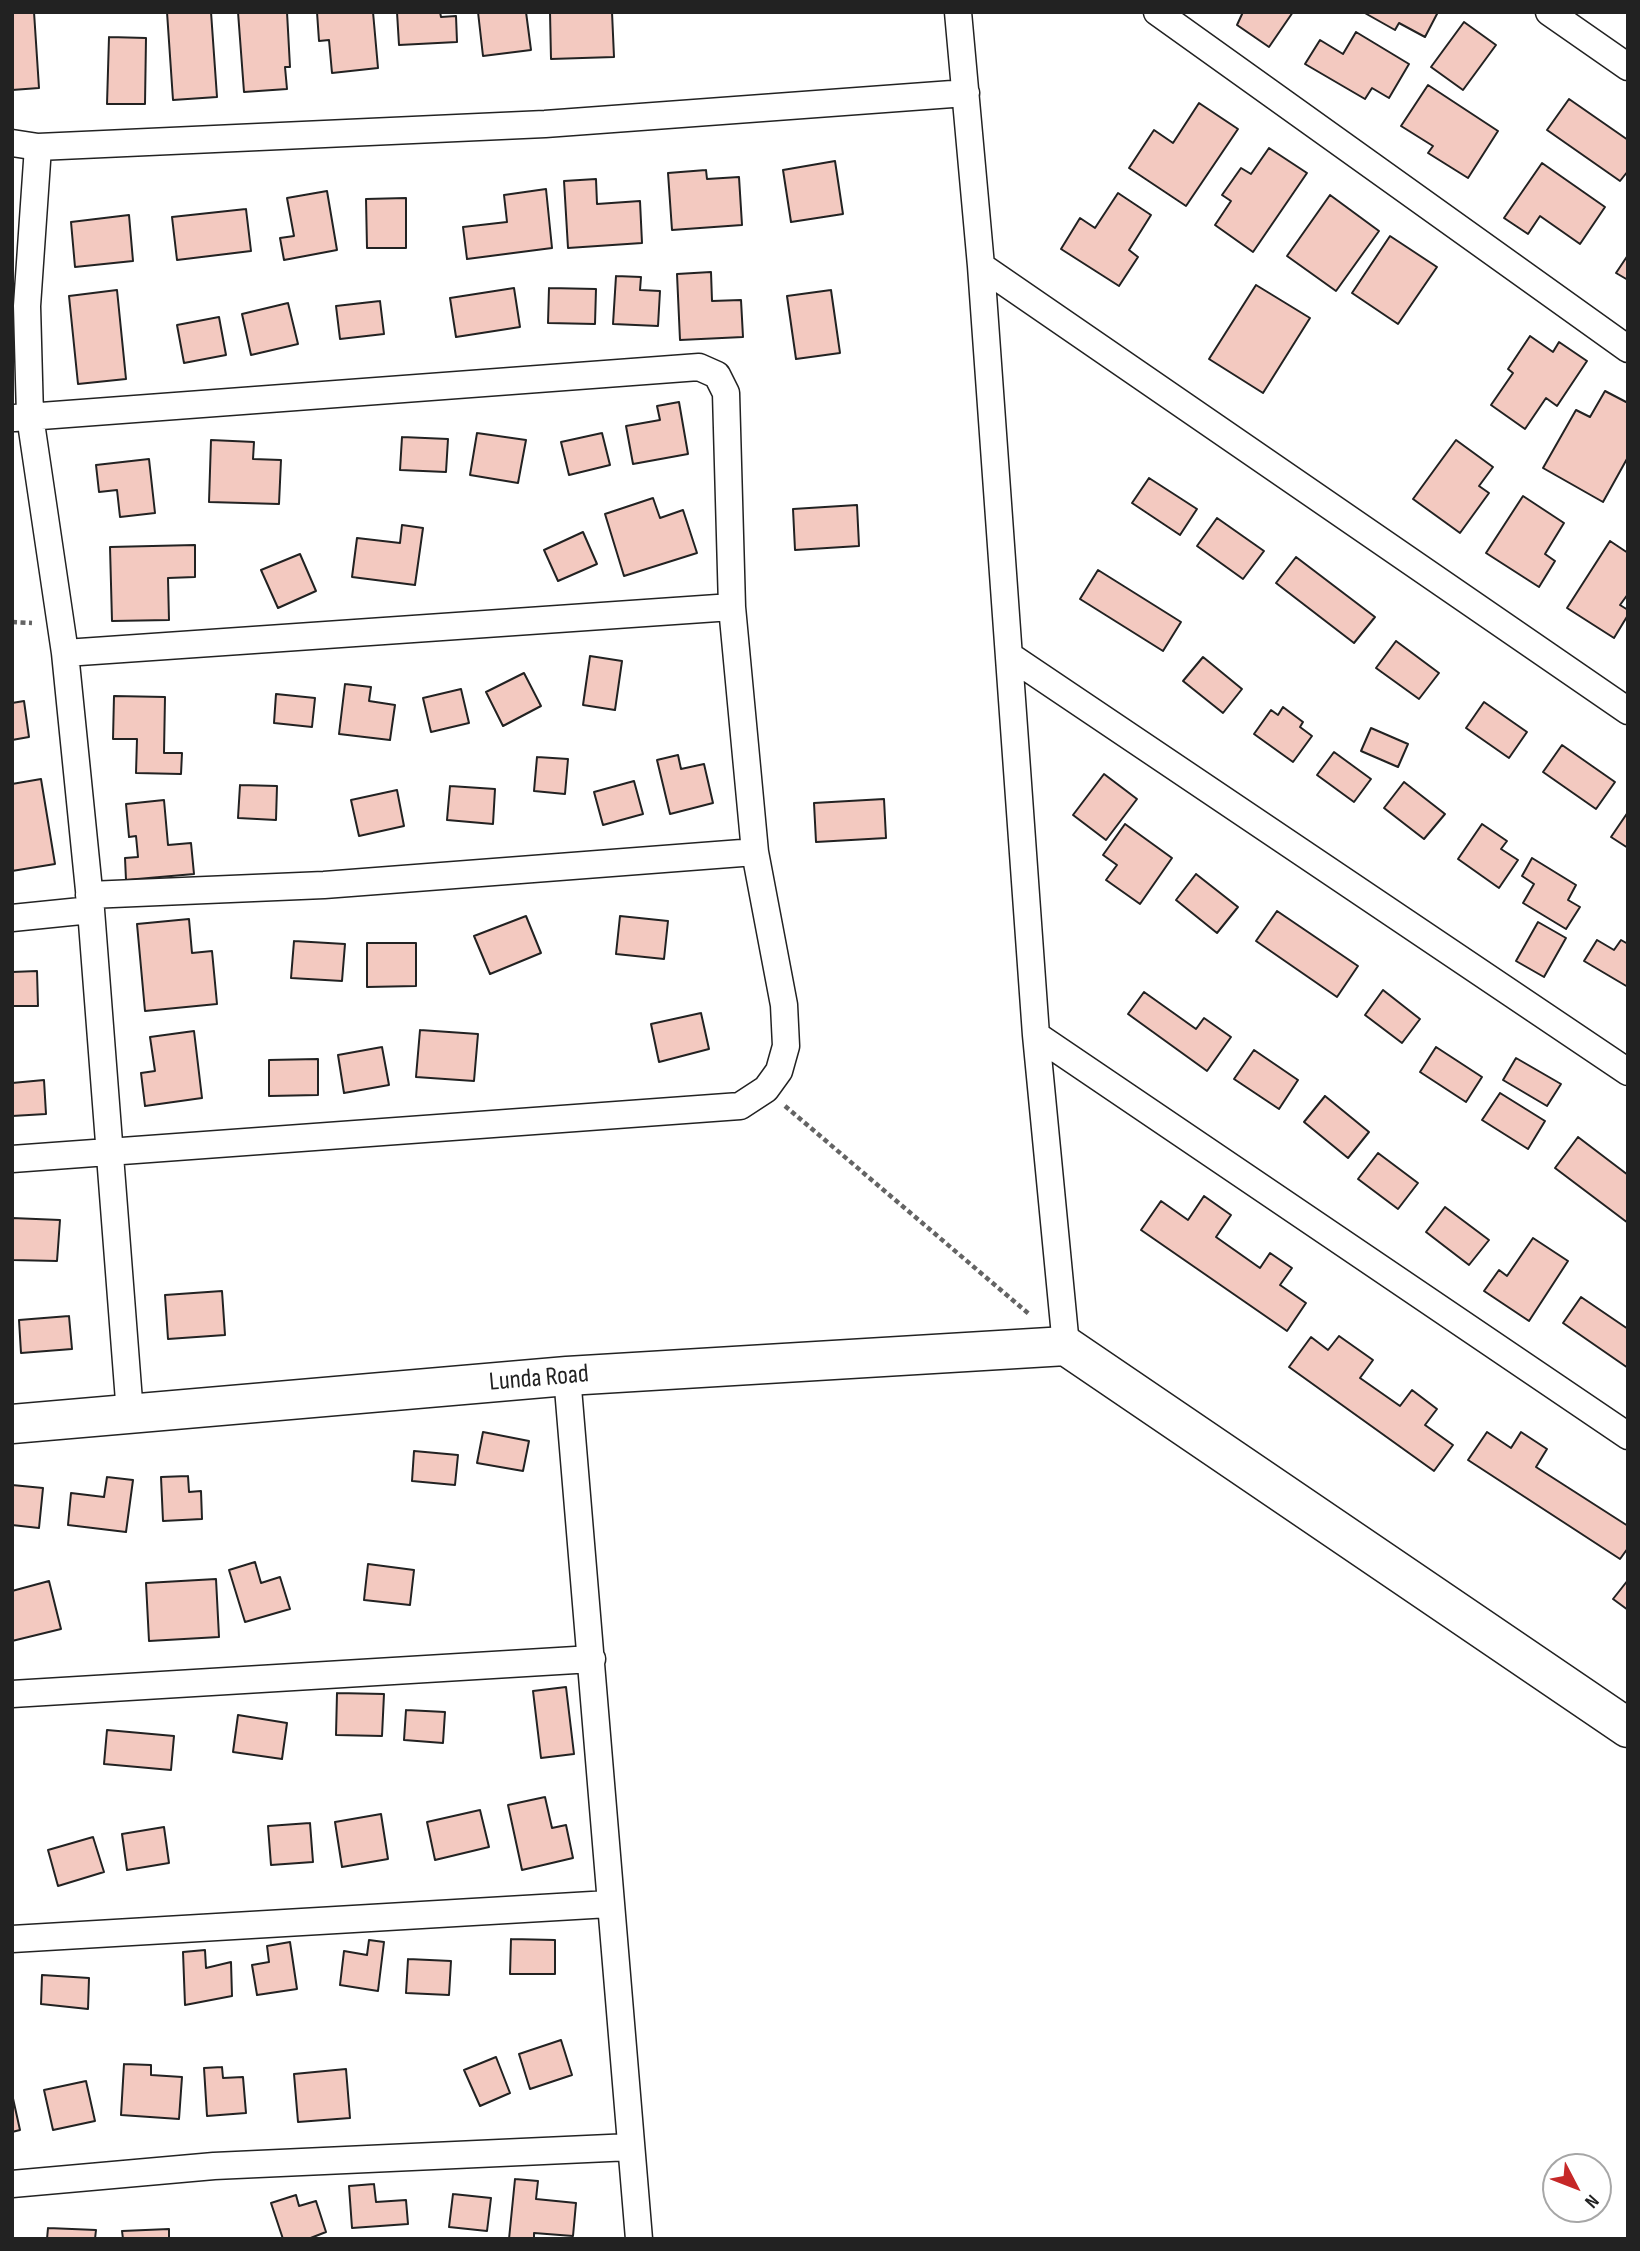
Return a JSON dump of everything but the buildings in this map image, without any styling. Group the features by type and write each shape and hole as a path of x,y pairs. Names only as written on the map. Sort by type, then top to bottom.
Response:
{"street":[{"path":"958,12 981,266 1036,1035 1066,1346 1628,1728"},
{"path":"1157,12 1628,349"},
{"path":"1549,12 1628,67"},
{"path":"12,143 38,147 545,124 965,93"},
{"path":"38,147 21,417 65,653 90,903 130,1414"},
{"path":"981,266 1628,711"},
{"path":"12,1160 110,1150 740,1106 766,1089 779,1071 786,1046 785,1019 755,852 732,607 726,393 717,375 699,367 21,417"},
{"path":"65,653 732,607"},
{"path":"1010,656 1628,1072"},
{"path":"12,918 90,903 755,852"},
{"path":"1036,1035 1628,1436"},
{"name":"Lunda Road","path":"12,1424 567,1376 1066,1346"},
{"path":"567,1376 639,2239"},
{"path":"12,1694 592,1659"},
{"path":"12,1939 609,1903"},
{"path":"12,2184 214,2166 631,2147"}],"path":[{"path":"766,1089 1066,1346"}]}
